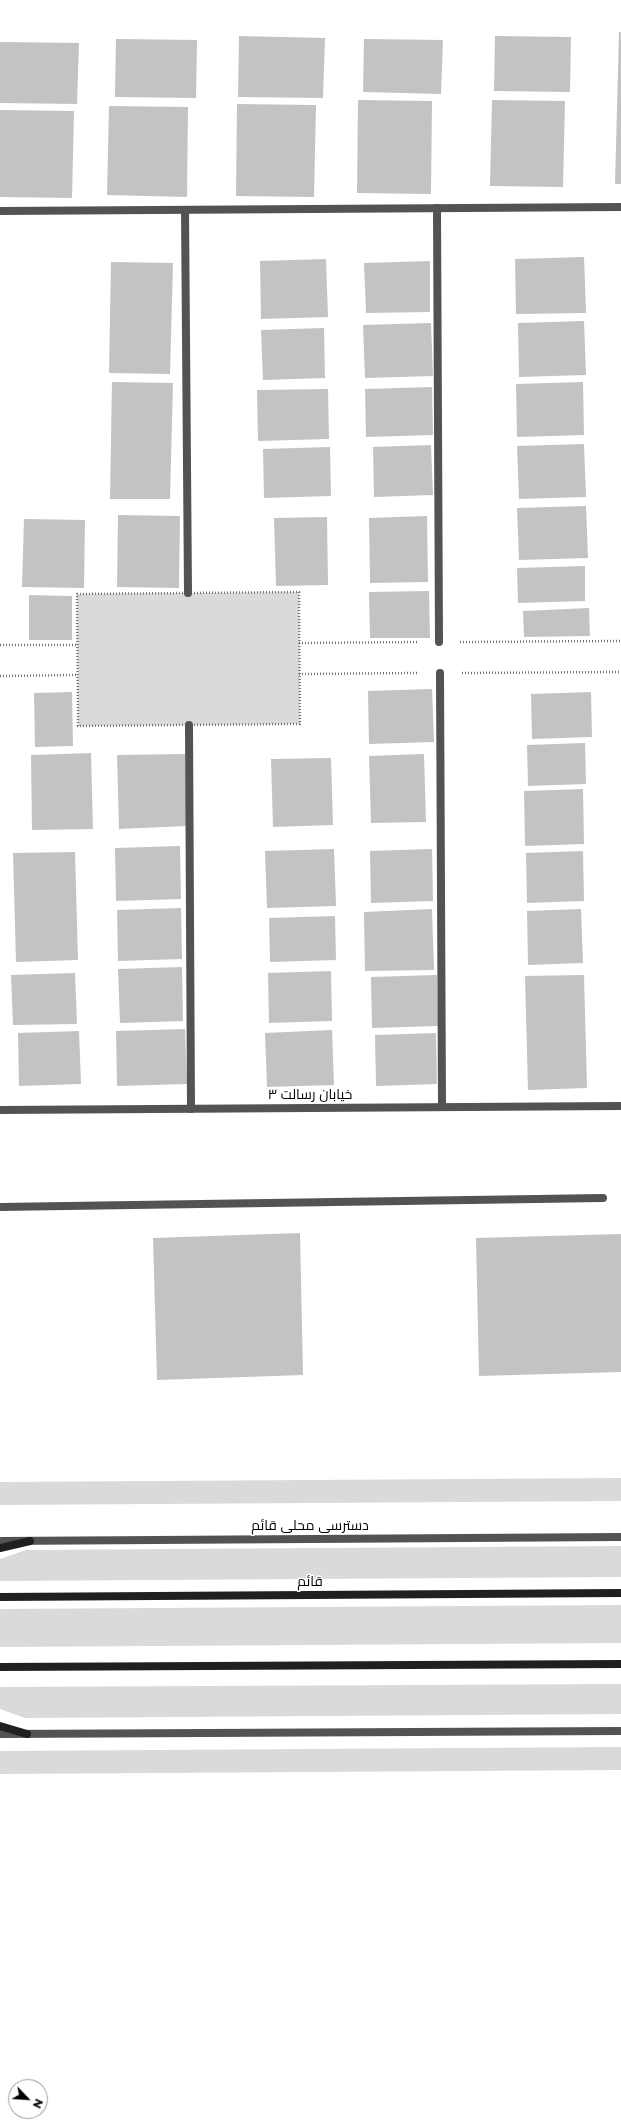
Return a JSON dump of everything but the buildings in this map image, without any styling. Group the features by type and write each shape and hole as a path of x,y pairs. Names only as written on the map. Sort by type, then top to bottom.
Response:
{"main road":[{"path":"0,1548 30,1541"},
{"name":"قائم","path":"0,1597 621,1593"},
{"path":"0,1667 621,1664"},
{"path":"0,1726 27,1734"}],"street":[{"path":"0,211 621,207"},
{"path":"437,208 439,642"},
{"path":"185,210 188,593"},
{"path":"440,673 442,1107"},
{"path":"189,725 191,1109"},
{"name":"خیابان رسالت ۳","path":"0,1110 621,1106"},
{"path":"0,1207 603,1198"},
{"name":"دسترسی محلی قائم","path":"0,1541 621,1537"},
{"path":"0,1734 621,1731"}],"path":[{"path":"299,643 299,674"},
{"path":"0,645 77,645 77,675 0,676"}],"shaded area":[{"path":"299,592 300,724 78,726 77,594"},
{"path":"621,1478 621,1501 0,1505 0,1482"},
{"path":"621,1546 621,1577 0,1581 0,1559 26,1550"},
{"path":"621,1605 621,1643 0,1647 0,1609"},
{"path":"621,1684 621,1714 25,1718 0,1709 0,1687"},
{"path":"621,1747 621,1770 0,1774 0,1751"}]}
